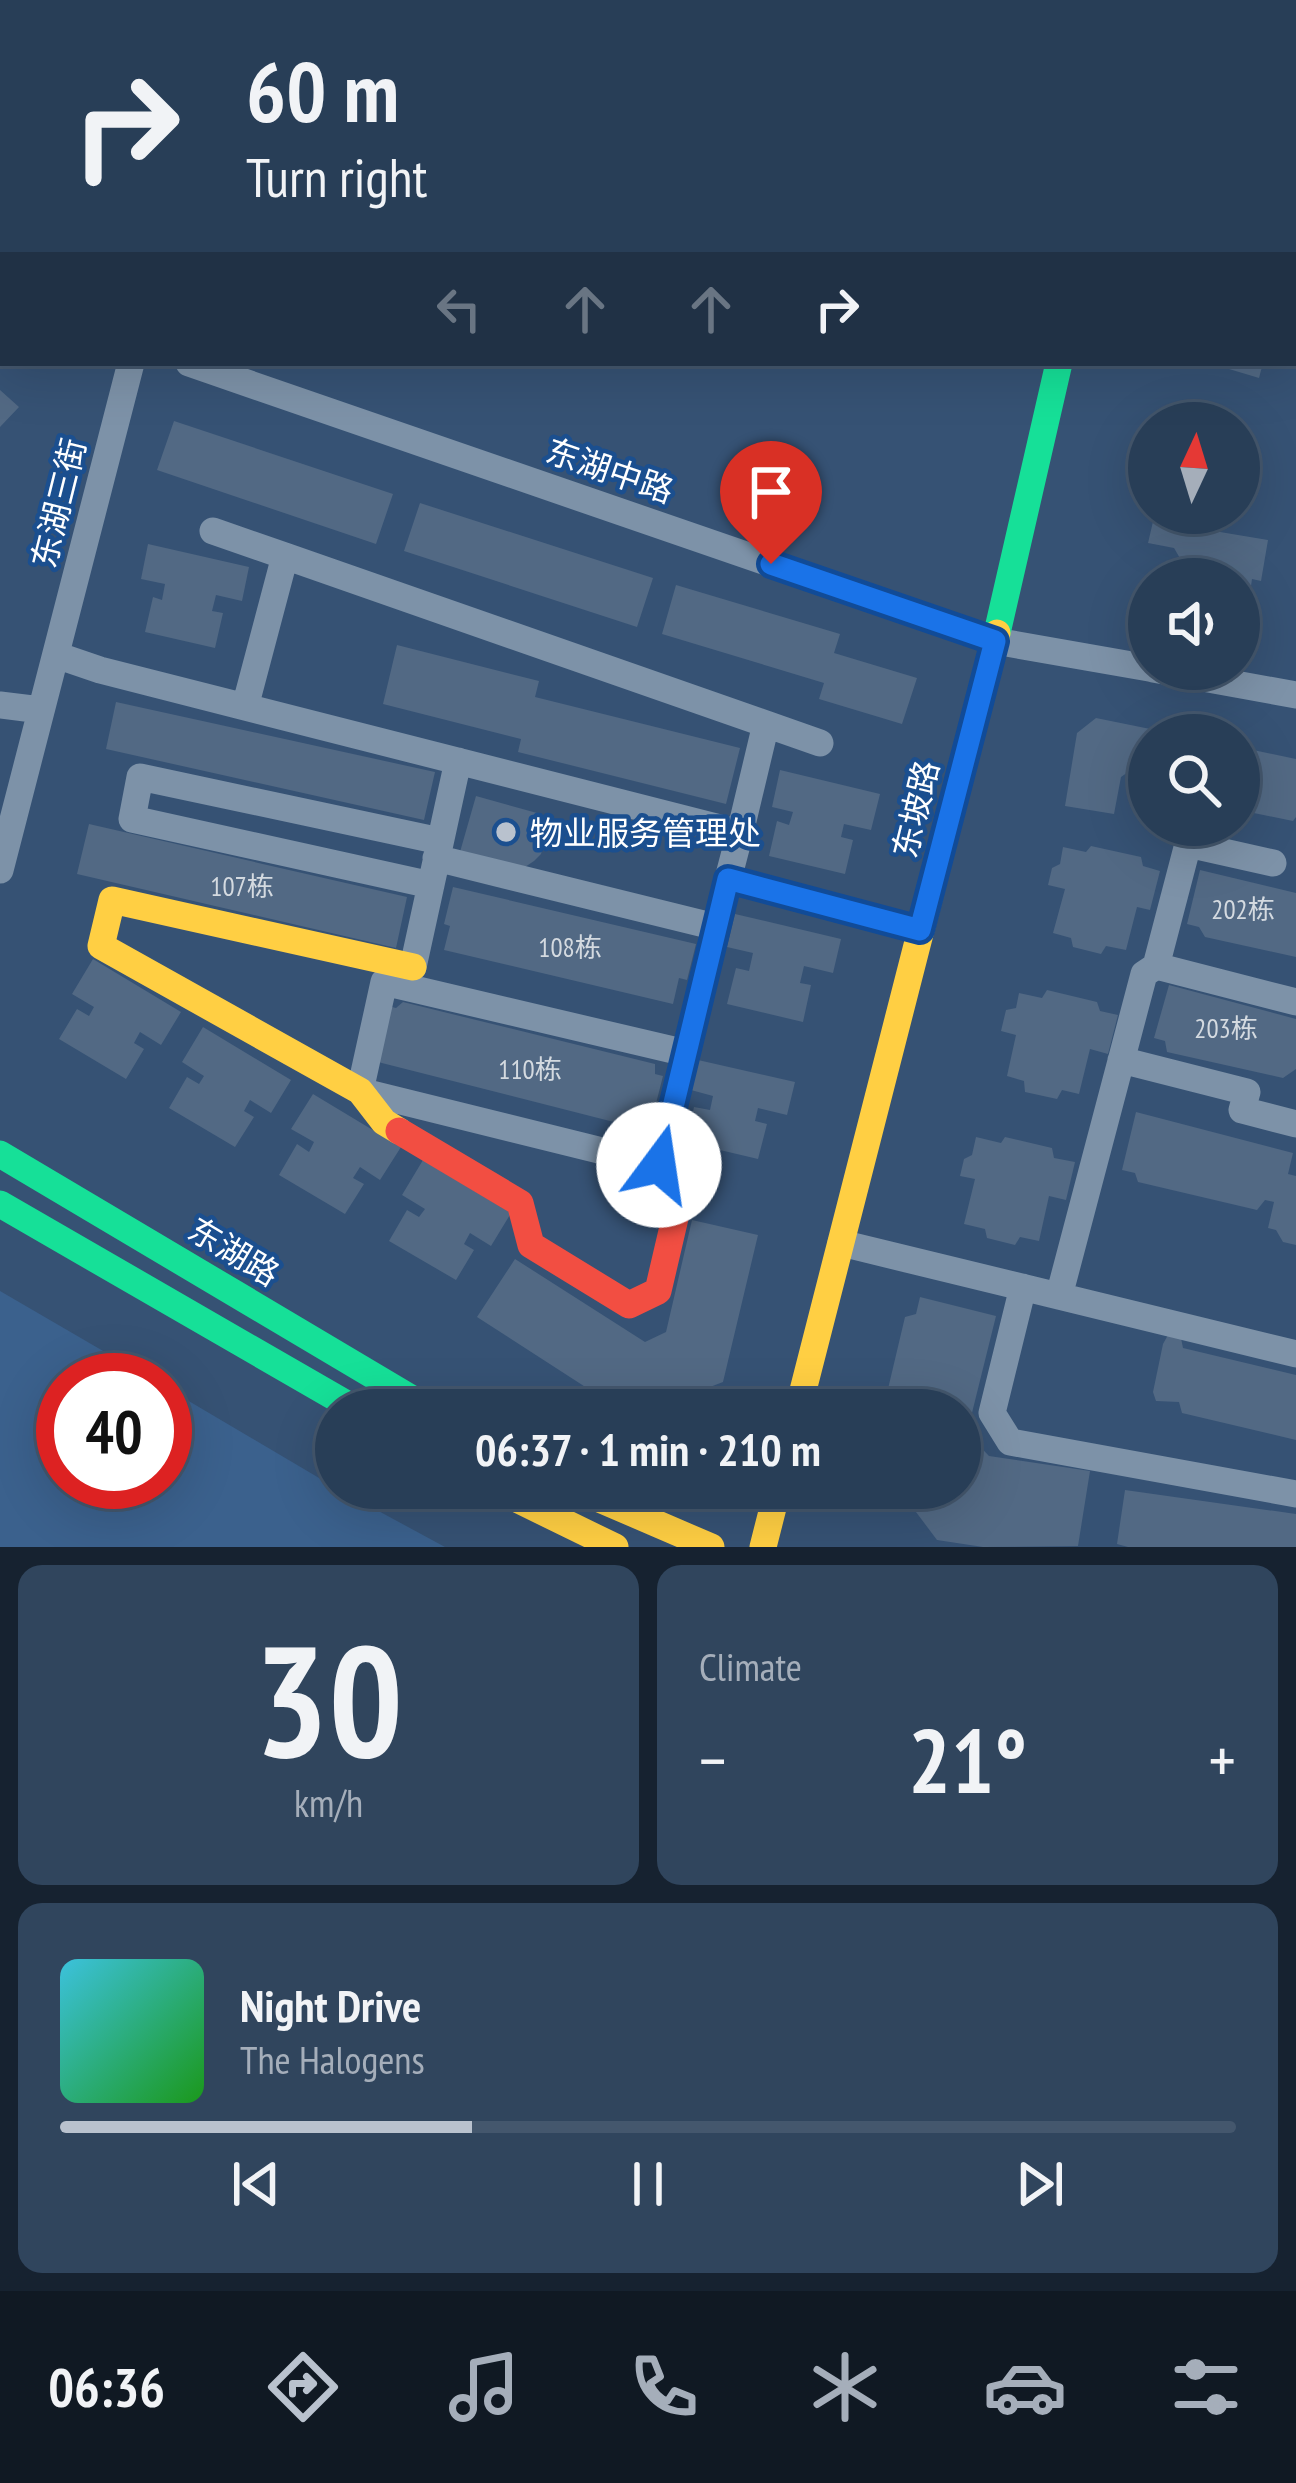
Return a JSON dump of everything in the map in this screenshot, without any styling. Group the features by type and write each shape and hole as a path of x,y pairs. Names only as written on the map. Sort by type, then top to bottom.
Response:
{"street":[{"name":"东湖三街","path":"0,870 130,366"},
{"name":"东湖中路","path":"198,366 995,641 1128,665"},
{"name":"东坡路","path":"803,1389 995,641 1058,366"},
{"path":"213,532 820,742"},
{"path":"245,707 285,556"},
{"path":"56,655 740,833"},
{"name":"东湖中路","path":"1260,688 1296,694"},
{"path":"0,705 41,710"},
{"path":"659,1165 766,724"},
{"path":"360,1091 384,982 412,967 458,761"},
{"path":"436,861 132,819 140,777 436,861 716,927"},
{"path":"1059,1296 1144,974 1156,966 1187,844 1273,863"},
{"path":"728,879 920,930"},
{"path":"360,1091 384,1122 520,1203 530,1245 629,1305 658,1292 686,1171 360,1091 101,946 112,900 412,967"},
{"path":"1156,966 1296,1002"},
{"path":"384,982 686,1053"},
{"path":"1121,1060 1247,1092 1242,1110 1296,1124"},
{"name":"东湖路","path":"0,1154 396,1389"},
{"path":"0,1204 322,1389"},
{"path":"841,1243 1296,1354"},
{"path":"1023,1287 992,1413 1010,1442 1296,1494"},
{"path":"537,1509 616,1547"},
{"path":"622,1509 710,1547"},
{"path":"763,1547 773,1509"}],"water":[{"path":"0,1291 107,1353 36,1353 36,1509 192,1509 192,1403 315,1476 315,1509 375,1509 445,1547 0,1547"}],"building":[{"path":"1219,366 1262,366 1259,378"},
{"path":"0,390 19,407 0,427"},
{"path":"174,421 393,494 376,544 157,470"},
{"path":"420,503 653,578 637,627 404,551"},
{"path":"1150,534 1232,534 1268,540 1261,581 1260,558 1180,558 1174,548 1148,543"},
{"path":"148,544 249,567 242,601 216,595 212,611 223,613 215,648 145,632 153,597 162,600 165,584 141,579"},
{"path":"676,585 840,634 834,653 917,678 902,724 819,699 824,683 662,634"},
{"path":"397,645 539,681 535,697 740,748 726,804 518,752 521,739 383,704"},
{"path":"116,702 435,772 424,820 106,749"},
{"path":"1096,718 1128,724 1128,772 1121,777 1114,814 1065,806 1077,733"},
{"path":"1260,751 1296,759 1293,821 1260,814"},
{"path":"780,770 880,794 871,830 844,824 841,837 853,840 845,874 769,856 777,821 789,825 793,812 772,807"},
{"name":"物业服务管理处","path":"476,796 537,813 546,836 534,861 522,869 460,852"},
{"path":"89,824 407,897 396,948 77,874"},
{"path":"1091,846 1141,857 1143,866 1160,871 1150,910 1137,907 1126,950 1106,946 1101,954 1073,947 1071,938 1053,933 1065,889 1048,885 1052,868 1060,864 1063,847 1086,852"},
{"path":"1200,870 1296,893 1296,957 1205,937 1199,927 1187,924"},
{"path":"453,887 696,944 687,980 679,978 673,1004 444,950 450,926 444,924"},
{"path":"735,914 841,939 833,973 804,966 800,983 811,985 803,1022 727,1004 736,968 749,971 753,953 727,947"},
{"path":"93,959 181,1012 161,1045 140,1032 134,1043 144,1049 126,1079 59,1039 77,1009 89,1016 94,1007 72,994"},
{"path":"1169,985 1296,1019 1296,1069 1283,1078 1167,1052 1165,1041 1154,1038"},
{"path":"1047,990 1097,1002 1100,1011 1118,1015 1108,1054 1090,1049 1079,1094 1062,1090 1057,1099 1025,1092 1024,1081 1007,1076 1016,1035 1001,1031 1006,1010 1016,1008 1019,993 1042,998"},
{"path":"403,1002 655,1064 655,1074 663,1076 649,1131 374,1061 388,1006 396,1008"},
{"path":"203,1027 291,1080 271,1113 250,1100 244,1111 254,1117 235,1147 169,1108 187,1077 199,1084 204,1076 182,1062"},
{"path":"698,1060 795,1082 787,1115 758,1108 755,1121 767,1124 758,1159 686,1142 694,1107 710,1110 713,1096 691,1090"},
{"path":"313,1094 401,1147 380,1180 360,1167 353,1178 364,1184 345,1214 279,1175 297,1144 309,1152 314,1142 291,1129"},
{"path":"1136,1112 1293,1153 1288,1174 1296,1176 1296,1245 1283,1242 1276,1230 1268,1228 1274,1202 1265,1200 1257,1210 1138,1182 1135,1173 1122,1170"},
{"path":"976,1137 1001,1143 1005,1137 1052,1148 1054,1158 1075,1162 1066,1200 1049,1196 1039,1241 1020,1237 1015,1245 987,1238 985,1229 964,1224 975,1179 960,1176"},
{"path":"423,1160 511,1213 491,1246 470,1233 464,1244 474,1250 456,1280 389,1241 407,1210 419,1217 425,1209 402,1195"},
{"path":"692,1220 758,1235 723,1382 705,1389 588,1389 477,1317 515,1259 645,1342 666,1332"},
{"path":"920,1297 996,1316 978,1389 888,1389 905,1317 916,1314"},
{"path":"1168,1335 1181,1338 1183,1348 1296,1375 1296,1440 1182,1413 1179,1402 1156,1401 1153,1392"},
{"path":"981,1448 989,1456 1090,1471 1078,1546 983,1547 937,1540 914,1509 981,1509"},
{"path":"1125,1490 1296,1514 1296,1547 1117,1544"}],"traffic: fast":[{"path":"997,633 1058,366"},
{"path":"668,1128 728,879"},
{"path":"0,1154 396,1389"},
{"path":"0,1204 321,1389"}],"traffic: slow":[{"path":"803,1389 997,633"},
{"path":"399,1131 384,1122 360,1091 101,946 112,900 413,967"},
{"path":"537,1509 615,1547"},
{"path":"623,1509 711,1547"},
{"path":"763,1547 773,1509"}],"traffic: jam":[{"path":"399,1131 520,1203 531,1245 629,1305 658,1291 686,1171 659,1165 668,1128"}],"place":[{"name":"物业服务管理处","path":"506,832"}],"route":[{"path":"659,1165 728,879 920,930 995,641 771,564"}]}
